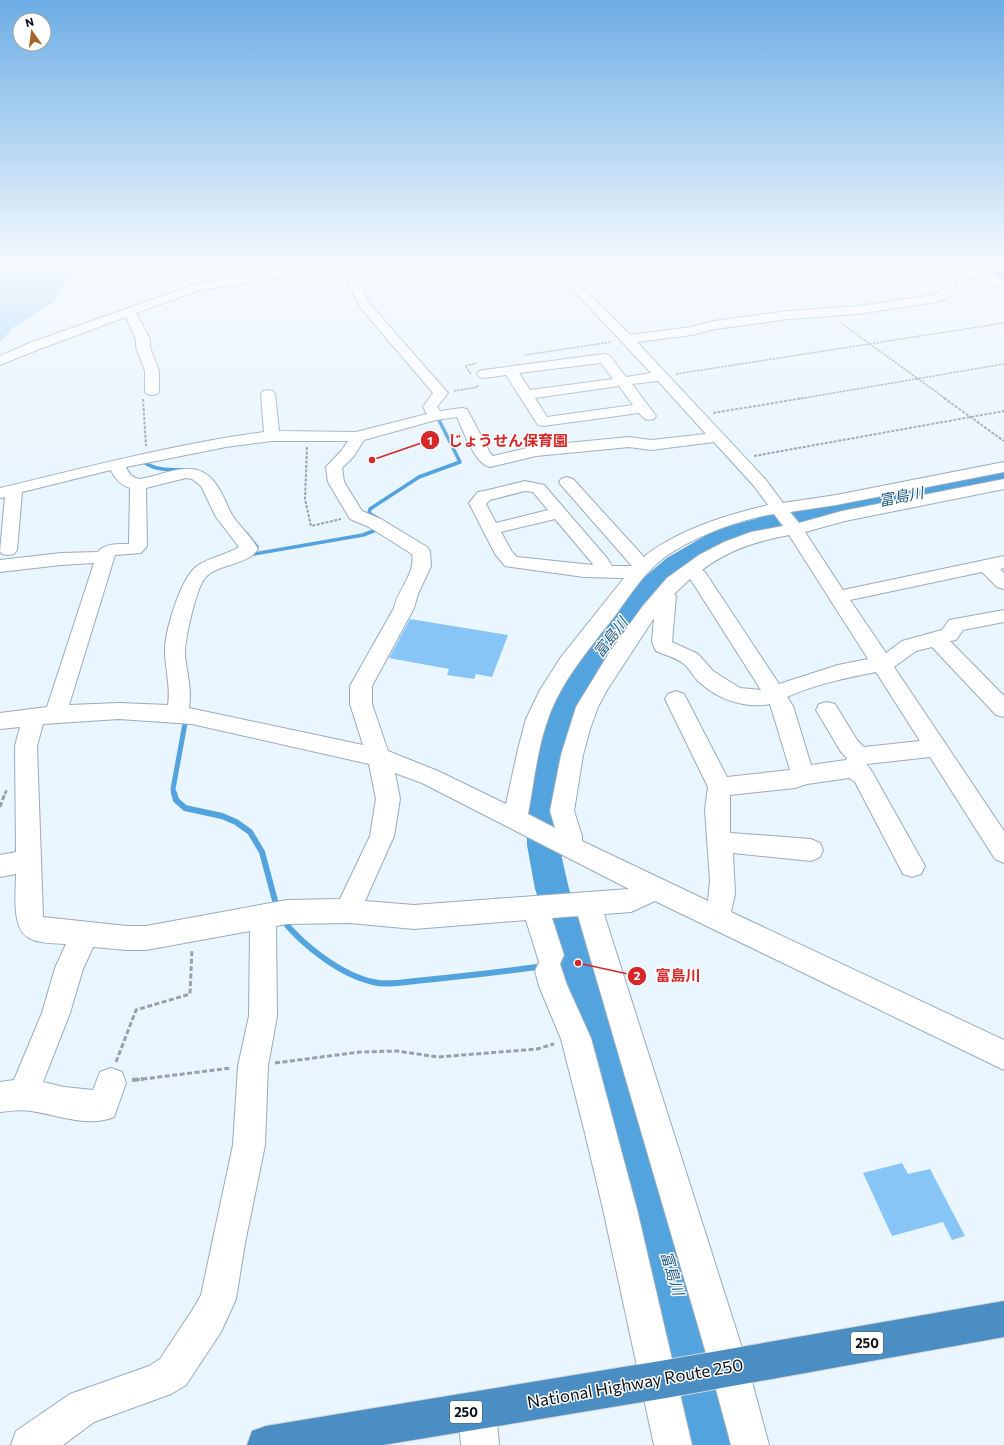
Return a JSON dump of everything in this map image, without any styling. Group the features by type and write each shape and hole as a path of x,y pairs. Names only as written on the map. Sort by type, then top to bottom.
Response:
{"highway":[{"name":"National Highway Route 250","path":"266,1445 478,1428 662,1379 1004,1319"}],"street":[{"path":"0,361 32,347 77,330"},
{"path":"139,330 142,339 142,347 152,371 152,391"},
{"path":"386,330 423,375 441,393 430,407 436,416"},
{"path":"620,330 760,483 792,527 1004,852"},
{"path":"627,338 694,330"},
{"path":"484,374 510,370 604,358 646,412 543,422 510,370"},
{"path":"526,395 662,376"},
{"path":"268,394 272,436"},
{"path":"6,491 146,458 226,442 272,436 358,437 436,416 462,412 483,455 490,462 536,451 629,442 651,445 718,437"},
{"path":"350,911 353,898 382,836 388,799 379,757 361,704 361,686 404,608 404,601 418,577 423,557 421,551 382,528 356,515 340,492 336,482 334,467 348,453 358,437"},
{"path":"117,465 124,480 130,483 138,484 151,482 176,474 185,473 195,474 206,479 224,517 249,549 209,566 196,576 190,588 175,648 180,705 175,714"},
{"path":"521,822 529,749 537,719 551,690 568,662 640,570 654,557 677,543 705,529 732,519 1004,468"},
{"path":"567,482 640,564 640,570"},
{"path":"138,484 138,546 135,549 113,550 108,552 105,557 45,715 26,746 30,922 37,929 127,938 146,938 287,912 350,911 414,917 631,900 646,893 651,887"},
{"path":"566,844 570,836 562,811 572,755 582,722 597,688 649,611 663,593 688,571 705,559 730,546 757,536 842,516 1004,484"},
{"path":"604,570 600,562 538,488 525,486 484,496 477,503 504,554 511,562 584,571 604,570 633,572 640,570"},
{"path":"6,491 14,493 8,550"},
{"path":"491,529 559,514"},
{"path":"0,566 61,559 105,557"},
{"path":"838,597 1004,562"},
{"path":"986,566 1004,582"},
{"path":"688,571 698,576 782,706 803,775"},
{"path":"663,593 666,596 662,642 663,646 691,659 706,676 719,686 735,695 752,698 775,695 795,685 838,672 882,664 892,659 909,646 949,635 956,625 1004,616"},
{"path":"936,639 1004,709"},
{"path":"676,699 720,788 717,796 723,887 721,908 716,917"},
{"path":"827,710 849,746 863,776 912,866"},
{"path":"0,721 88,711 138,711 175,714 192,716 379,757 430,777 651,887 1004,1055"},
{"path":"720,788 795,779 803,775 856,762 937,748"},
{"path":"719,843 738,843 811,850"},
{"path":"0,866 28,861"},
{"path":"583,903 750,1445"},
{"path":"540,908 538,916 549,945 553,986 576,1038 662,1379 673,1445"},
{"path":"30,1445 83,1407 158,1381 173,1372 208,1319 218,1299 228,1243 250,1145 253,1066 263,1016 264,917"},
{"path":"12,1096 56,1013 69,968 85,934"},
{"path":"12,1096 37,1095 74,1104 103,1106 111,1083"}],"path":[{"path":"853,330 1004,441"},
{"path":"662,376 961,330"},
{"path":"697,415 1004,364"},
{"path":"146,458 146,430 142,396 152,391"},
{"path":"737,459 1004,411"},
{"path":"307,436 305,499 311,526 356,515"},
{"path":"193,929 190,994 136,1010 114,1067 111,1083 170,1074 253,1066 360,1052 397,1051 438,1057 502,1053 537,1049 576,1038"}],"shaded area":[{"path":"0,330 11,330 0,342"}],"building":[{"path":"410,619 508,635 492,677 476,674 474,679 447,675 449,669 389,658"},
{"path":"902,1163 908,1174 930,1169 965,1236 952,1240 943,1222 892,1236 863,1173"}],"waterway":[{"path":"382,521 369,513 370,509 419,477 460,462 438,418"},
{"path":"144,462 161,469 191,470"},
{"name":"富島川","path":"715,1445 682,1303 578,963 552,889 543,845 542,794 562,716 580,677 650,586 676,563 723,535 769,522 1004,476"},
{"path":"248,555 363,535 381,528"},
{"path":"246,533 257,547 253,552"},
{"path":"174,794 173,789 186,718"},
{"path":"174,793 176,800 185,808 222,816 236,822 250,832 262,852 277,908"},
{"path":"282,919 300,939 323,958 348,973 373,982 385,984 399,983 543,966"},
{"path":"553,965 578,963"}],"place":[{"name":"じょうせん保育園","path":"372,460"},
{"name":"富島川","path":"578,963"}]}
